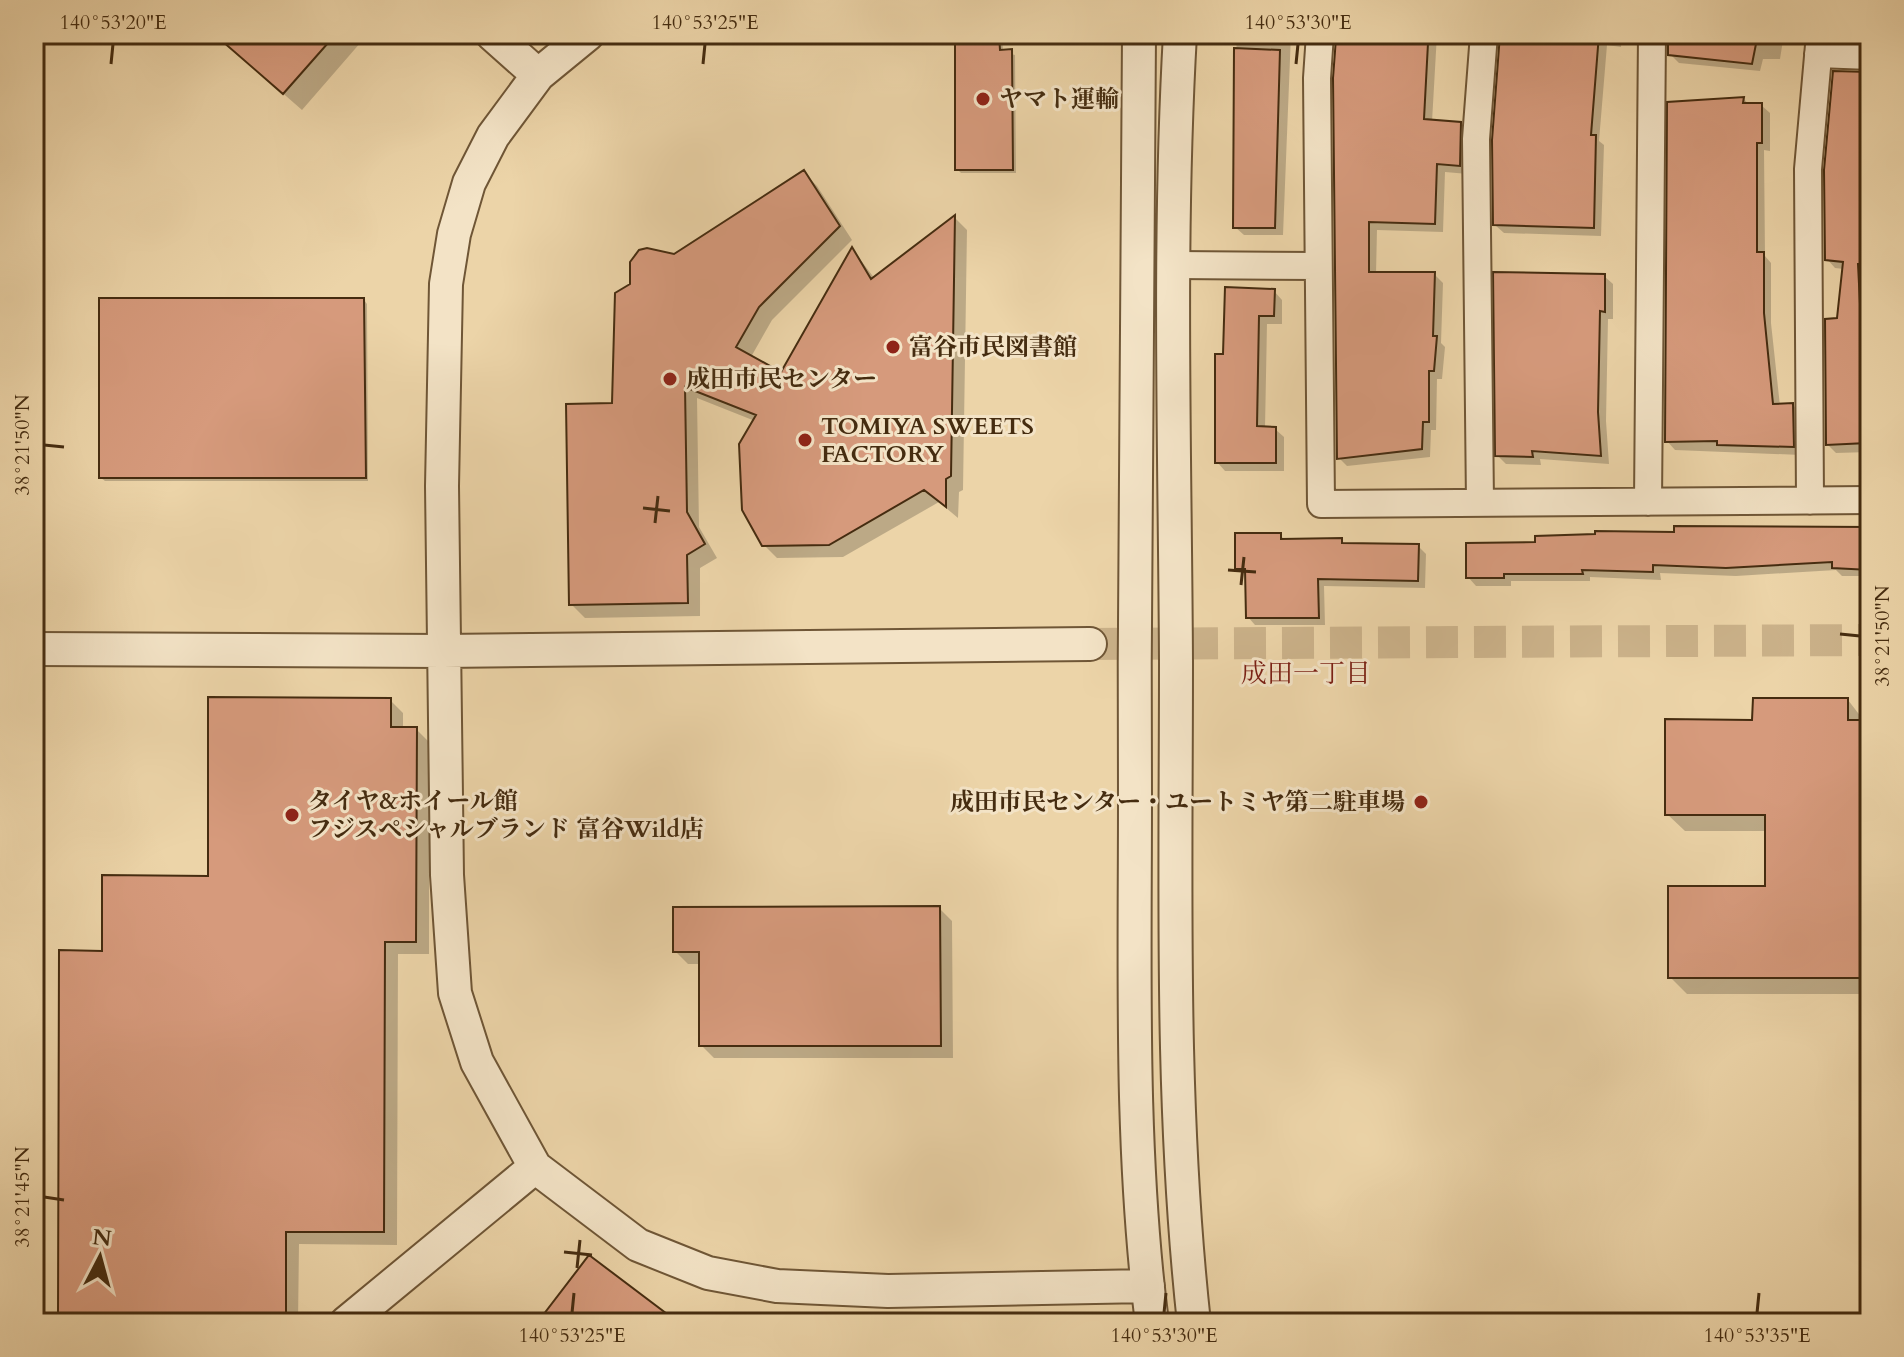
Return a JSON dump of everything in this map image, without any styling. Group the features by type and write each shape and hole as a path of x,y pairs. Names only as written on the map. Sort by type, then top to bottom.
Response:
{"street":[{"path":"492,34 538,75"},
{"path":"588,34 538,75 493,136 469,183 452,246 443,326 447,875 455,993 477,1062 535,1167 638,1245 708,1273 777,1286 888,1291 1148,1286"},
{"path":"1139,34 1134,475 1136,1012 1140,1216 1152,1323"},
{"path":"1180,34 1175,265 1177,999 1180,1161 1194,1323"},
{"path":"1320,34 1317,78 1317,266 1321,504 1870,500"},
{"path":"1480,503 1476,139 1484,34"},
{"path":"1648,502 1652,34"},
{"path":"1810,501 1808,169 1819,44 1870,56"},
{"path":"1175,265 1317,266"},
{"path":"34,649 443,651 1090,644"},
{"path":"346,1323 535,1167"}],"building":[{"path":"214,34 336,34 283,94"},
{"path":"955,34 999,34 1000,50 1012,49 1013,170 955,170"},
{"path":"1500,34 1599,34 1591,135 1596,135 1594,228 1493,225 1492,140"},
{"path":"1668,34 1758,34 1752,64 1668,55"},
{"path":"1336,38 1428,43 1424,119 1461,122 1460,166 1437,164 1435,224 1369,222 1369,272 1435,272 1433,336 1437,336 1434,371 1429,371 1429,422 1423,422 1422,449 1337,459 1333,78"},
{"path":"1234,48 1280,50 1275,228 1233,228"},
{"path":"1833,71 1870,72 1870,114 1863,114 1866,264 1858,264 1867,443 1826,445 1825,319 1837,318 1843,262 1825,260 1824,170"},
{"path":"1744,97 1743,103 1762,103 1762,143 1757,143 1757,252 1764,252 1764,313 1773,404 1793,403 1794,447 1717,445 1717,441 1665,442 1667,102"},
{"path":"804,170 840,226 759,307 736,347 781,372 852,247 871,279 955,215 951,476 946,479 946,507 924,490 829,545 762,546 742,510 739,444 756,415 685,387 687,512 705,544 687,555 688,603 569,605 566,404 612,403 615,293 630,284 630,262 639,250 647,248 674,254"},
{"path":"1493,272 1605,274 1605,312 1600,311 1598,412 1601,456 1532,451 1533,457 1495,456"},
{"path":"1225,287 1275,289 1274,316 1259,316 1257,426 1276,427 1276,463 1215,463 1215,354 1223,354"},
{"path":"99,298 364,298 366,478 99,478"},
{"path":"1674,526 1870,527 1870,570 1832,568 1832,562 1726,568 1653,565 1653,572 1582,570 1583,574 1504,574 1504,578 1466,578 1466,543 1535,542 1535,536 1595,534 1595,531 1674,532"},
{"path":"1235,533 1281,533 1281,539 1342,538 1342,543 1419,544 1418,581 1318,579 1319,618 1246,618 1245,569 1235,569"},
{"path":"208,697 391,698 391,727 417,727 416,942 385,942 384,1232 286,1232 286,1320 58,1319 59,950 102,951 102,875 208,876"},
{"path":"1753,698 1848,698 1848,720 1870,720 1870,978 1668,978 1668,886 1765,886 1765,815 1665,815 1665,719 1752,720"},
{"path":"940,906 941,1046 699,1046 699,952 673,952 673,907"},
{"path":"589,1255 679,1323 537,1323"}],"tunnel":[{"path":"1090,644 1870,640"}],"place":[{"name":"ヤマト運輸","path":"983,99"},
{"name":"富谷市民図書館","path":"893,347"},
{"name":"成田市民センター","path":"670,379"},
{"name":"TOMIYA SWEETS FACTORY","path":"805,440"},
{"name":"成田市民センター・ユートミヤ第二駐車場","path":"1421,802"},
{"name":"タイヤ&ホイール館 フジスペシャルブランド 富谷Wild店","path":"292,815"}],"district":[{"name":"成田一丁目","path":"1306,673"}]}
